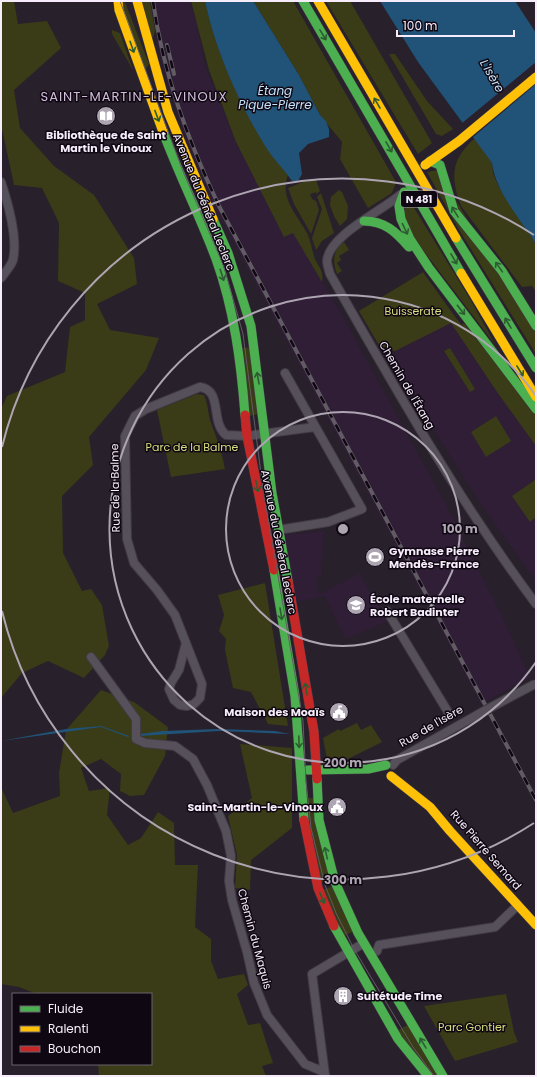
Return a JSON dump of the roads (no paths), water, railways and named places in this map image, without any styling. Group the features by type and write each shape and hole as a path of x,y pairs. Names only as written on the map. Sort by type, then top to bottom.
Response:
{"main road":[{"name":"Avenue du Général Leclerc","path":"118,1 120,15 143,80 171,153 216,258 224,281 230,306 242,373 247,436 268,535 295,696 304,826 312,868 318,888 335,929 347,952 398,1039 416,1059 428,1076"},
{"name":"Avenue du Général Leclerc","path":"132,1 138,24 144,33"},
{"name":"Avenue du Général Leclerc","path":"137,1 144,33 168,112 186,158 228,253 251,326 278,530 314,732 319,820 328,860 335,882 364,943 444,1076"},
{"name":"N 481","path":"303,1 499,338 536,397"},
{"name":"N 481","path":"318,1 461,246 536,368"},
{"path":"422,167 459,141 536,77"},
{"path":"459,141 450,161 446,180 447,196 455,213 489,252 536,326"},
{"path":"430,161 440,165 446,180"},
{"path":"404,192 399,206 401,220 410,239 429,268 536,409"},
{"path":"364,221 376,220 392,229 429,268"},
{"path":"300,771 316,769 390,770"},
{"name":"Rue Pierre Semard","path":"390,770 440,816 450,831 536,925"}],"street":[{"path":"1,182 10,215 13,260 1,278"},
{"name":"Chemin de l'Étang","path":"404,192 339,240 329,252 327,262 330,274 438,460 504,561 536,604"},
{"path":"278,530 328,522 362,509 286,373"},
{"name":"Rue de la Balme","path":"186,643 179,670 169,689 174,700 180,705 187,706 194,704 200,698 202,684 186,643 175,615 157,590 134,563 127,540 125,436 135,416 146,409 200,387 206,388 214,397 218,424 226,435 247,436 315,427"},
{"path":"388,611 448,712"},
{"name":"Chemin du Maquis","path":"91,657 136,719 136,739 145,743 175,746 194,759 207,785 226,831 231,856 229,881 231,894 248,952 254,983 267,1015 305,1064 324,1074"},
{"name":"Rue de l'Isère","path":"390,770 397,760 535,683"},
{"path":"377,951 379,945 495,927 518,905"},
{"path":"324,1074 312,974 364,943"}],"water":[{"name":"Étang Pique-Pierre","path":"205,1 253,1 299,75 320,115 326,121 329,129 329,137 308,144 299,153 302,174 298,181 292,181 273,157 247,115 215,39"},
{"name":"L'Isère","path":"380,1 515,1 536,33 536,244 503,195 494,174 492,163 418,62"},
{"path":"101,726 129,736 128,737 101,727 1,741 66,729"},
{"path":"217,729 275,731 290,734 219,731 140,736 140,734 163,731"}],"tram line":[{"path":"120,1 182,169 224,267 243,334 263,489 303,721 306,781 311,828 325,885 336,913 354,949 413,1047 434,1076"}],"railway":[{"path":"153,1 163,55 178,106 197,156 219,206 536,800"},
{"path":"167,45 174,74"}],"place":[{"name":"Bibliothèque de Saint Martin le Vinoux","path":"106,116"},
{"name":"Gymnase Pierre Mendès-France","path":"375,557"},
{"name":"École maternelle Robert Badinter","path":"356,605"},
{"name":"Maison des Moaïs","path":"339,712"},
{"name":"Saint-Martin-le-Vinoux","path":"337,807"},
{"name":"Suitétude Time","path":"343,996"}],"district":[{"name":"SAINT-MARTIN-LE-VINOUX","path":"134,96"}],"park label":[{"name":"Buisserate","path":"413,311"},
{"name":"Parc de la Balme","path":"192,447"},
{"name":"Parc Gontier","path":"472,1027"}]}
